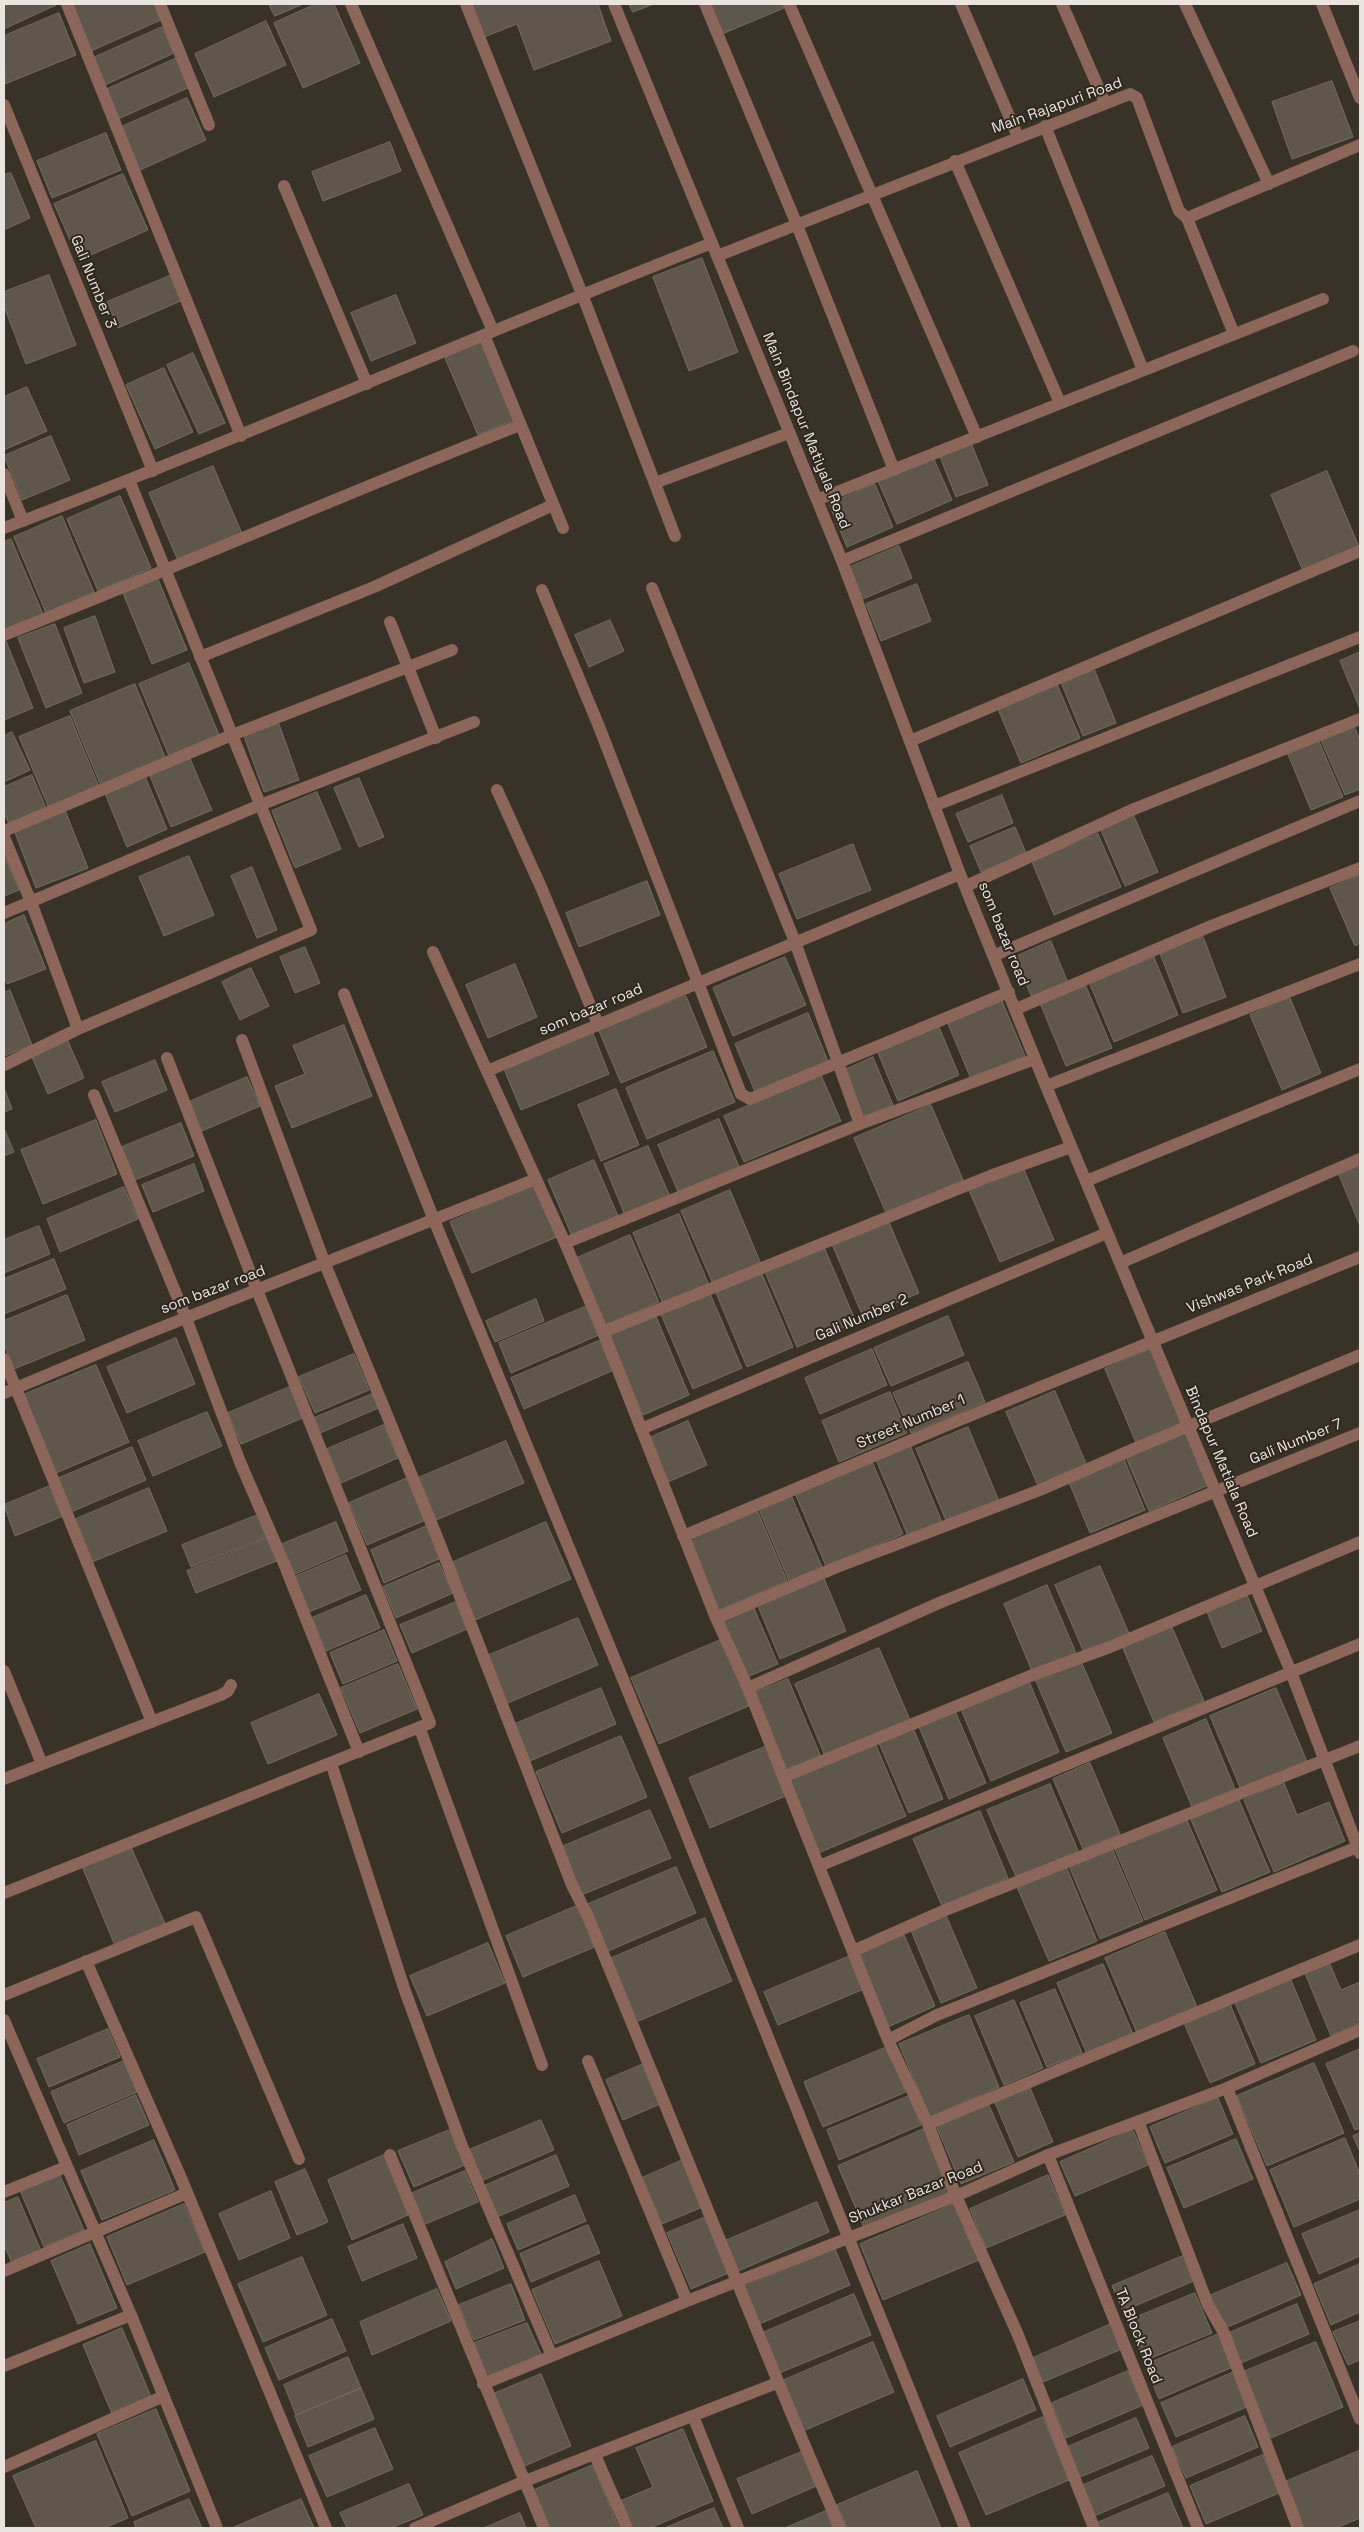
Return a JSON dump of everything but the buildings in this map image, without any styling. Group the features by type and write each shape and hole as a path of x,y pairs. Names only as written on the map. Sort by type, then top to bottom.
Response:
{"street":[{"path":"67,4 241,436"},
{"path":"160,4 209,125"},
{"path":"351,4 488,333 520,425 563,528"},
{"path":"466,4 582,294 675,536"},
{"name":"Main Bindapur Matiyala Road","path":"614,4 842,561 963,880"},
{"path":"705,4 894,470"},
{"path":"789,4 977,437"},
{"path":"961,4 1018,136"},
{"path":"1062,4 1105,103"},
{"path":"1185,4 1270,184"},
{"path":"1322,4 1360,98"},
{"name":"Main Rajapuri Road","path":"717,256 1018,136 1130,94 1137,98 1180,211 1187,218 1234,334"},
{"name":"Gali Number 3","path":"4,105 153,471"},
{"path":"1045,126 1143,370"},
{"path":"1187,218 1360,145"},
{"path":"955,162 1060,403"},
{"path":"284,186 367,384"},
{"path":"4,528 241,436 582,294 712,243"},
{"path":"817,500 1323,299"},
{"path":"842,561 1354,351"},
{"path":"4,635 166,571 410,468 520,425"},
{"path":"655,483 789,433"},
{"path":"4,474 23,521"},
{"path":"4,1065 78,1029 311,930 129,480"},
{"path":"200,657 374,587 553,506"},
{"path":"910,741 1360,551"},
{"path":"652,588 796,942 840,1062 860,1124"},
{"path":"542,590 598,724 739,1090 746,1098 750,1099 1009,992"},
{"path":"390,622 436,738"},
{"path":"934,806 1360,637"},
{"path":"4,831 232,735 452,650"},
{"path":"963,880 1134,809 1360,720"},
{"path":"4,913 260,805 474,722"},
{"path":"497,790 541,888 598,1024"},
{"path":"995,955 1360,801"},
{"path":"4,837 31,902 78,1029"},
{"path":"1016,1009 1211,926 1360,868"},
{"name":"som bazar road","path":"487,1071 796,942 963,880 995,955 1046,1086"},
{"path":"433,952 565,1243 603,1332 716,1618 748,1688 888,2040 928,2124 956,2196 1018,2335 1094,2528"},
{"path":"1046,1086 1360,964"},
{"path":"344,994 434,1220 666,1782 965,2528"},
{"path":"242,1040 326,1264 437,1537 572,1885 588,1917 738,2281 777,2383 840,2528"},
{"path":"4,1893 430,1724 430,1719 257,1290 167,1058"},
{"path":"565,1243 860,1124 1035,1059"},
{"path":"1086,1181 1360,1069"},
{"name":"Bindapur Matiala Road","path":"1046,1086 1086,1181 1102,1235 1120,1263 1291,1672 1360,1848"},
{"path":"94,1095 186,1318 240,1462 285,1566 358,1752"},
{"path":"603,1332 990,1176 1071,1147"},
{"path":"1120,1263 1360,1159"},
{"name":"som bazar road","path":"4,1393 186,1318 536,1179"},
{"name":"Gali Number 2","path":"641,1428 1102,1235"},
{"name":"Vishwas Park Road","path":"1152,1341 1360,1257"},
{"name":"Street Number 1","path":"683,1536 1152,1341"},
{"path":"716,1618 837,1567 1040,1490 1360,1355"},
{"path":"4,1359 152,1722"},
{"name":"Gali Number 7","path":"748,1688 939,1603 1360,1433"},
{"path":"783,1778 1030,1676 1110,1647 1360,1542"},
{"path":"819,1866 1360,1644"},
{"path":"4,1671 42,1764"},
{"path":"4,1779 221,1695 228,1691 231,1685"},
{"path":"420,1729 542,2065"},
{"path":"853,1951 943,1911 1360,1746"},
{"path":"331,1763 406,1991 458,2136 552,2356"},
{"path":"888,2040 936,2015 1360,1848"},
{"path":"4,1995 196,1916 299,2159"},
{"path":"928,2124 1360,1945"},
{"path":"86,1962 187,2193 326,2528"},
{"path":"4,2020 94,2233 132,2315 217,2528"},
{"name":"Shukkar Bazar Road","path":"483,2384 687,2301 956,2196 1048,2155 1227,2088 1360,2030"},
{"path":"588,2061 687,2301"},
{"path":"1227,2088 1360,2419"},
{"path":"1138,2121 1208,2305 1224,2333 1298,2528"},
{"path":"390,2155 544,2528"},
{"name":"TA Block Road","path":"1048,2155 1198,2528"},
{"path":"4,2192 66,2166"},
{"path":"4,2271 187,2193"},
{"path":"4,2366 132,2315"},
{"path":"415,2528 525,2481 596,2455 777,2383"},
{"path":"4,2467 164,2396"},
{"path":"693,2416 738,2528"},
{"path":"596,2455 627,2528"}]}
